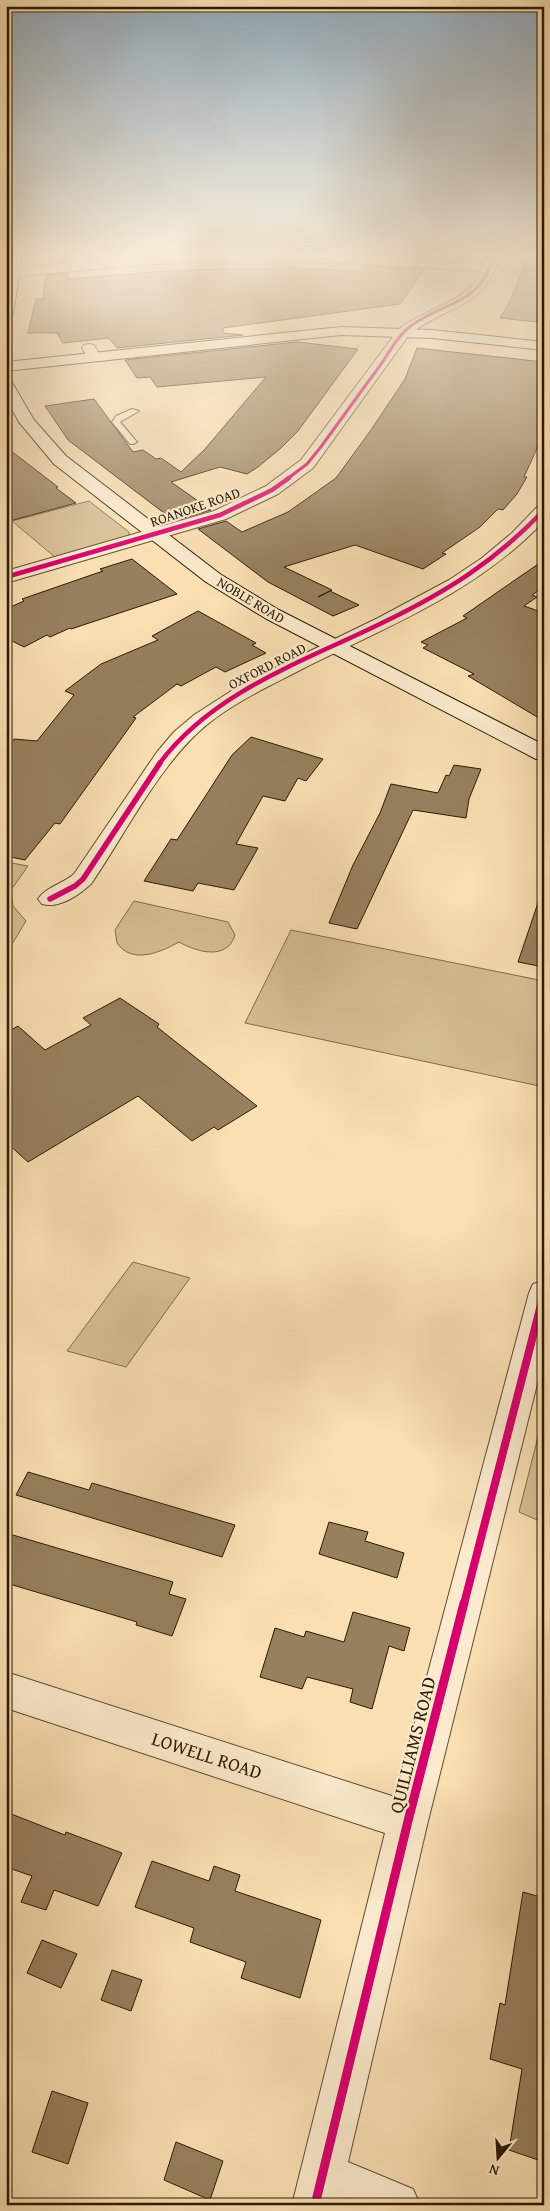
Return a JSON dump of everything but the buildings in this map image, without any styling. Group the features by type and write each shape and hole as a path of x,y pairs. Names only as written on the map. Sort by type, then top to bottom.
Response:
{"street":[{"path":"6,367 53,359"},
{"name":"ROANOKE ROAD","path":"6,577 156,534 231,510 266,494 295,474 320,448 386,359"},
{"name":"NOBLE ROAD","path":"9,394 36,434 60,460 234,592 334,646 544,754"},
{"name":"OXFORD ROAD","path":"50,899 75,886 83,879 161,762 192,726 231,698 415,606 466,576 511,544 544,510"},
{"name":"QUILLIAMS ROAD","path":"318,2190 408,1821 544,1293"},
{"name":"LOWELL ROAD","path":"6,1690 408,1821"},
{"path":"318,2190 397,2205"}],"lane":[{"path":"133,442 116,422 119,418 135,411"}],"shaded area":[{"path":"89,501 129,532 129,535 124,539 56,558 12,521"},
{"path":"6,862 28,866 11,890 13,906 26,921 6,954"},
{"path":"134,901 228,922 235,935 231,943 219,951 211,952 194,949 179,942 155,953 130,954 117,943 115,930"},
{"path":"291,930 544,981 544,1087 245,1023"},
{"path":"133,1262 190,1278 126,1367 67,1351"},
{"path":"544,1413 544,1523 519,1512"}],"cycle path":[{"path":"6,577 220,515 272,490 307,464 384,359"},
{"path":"50,899 75,886 83,879 149,778 182,737 201,719 249,689 420,604 455,584 488,562 518,537 544,510"},
{"path":"315,2205 408,1821 544,1293"}]}
